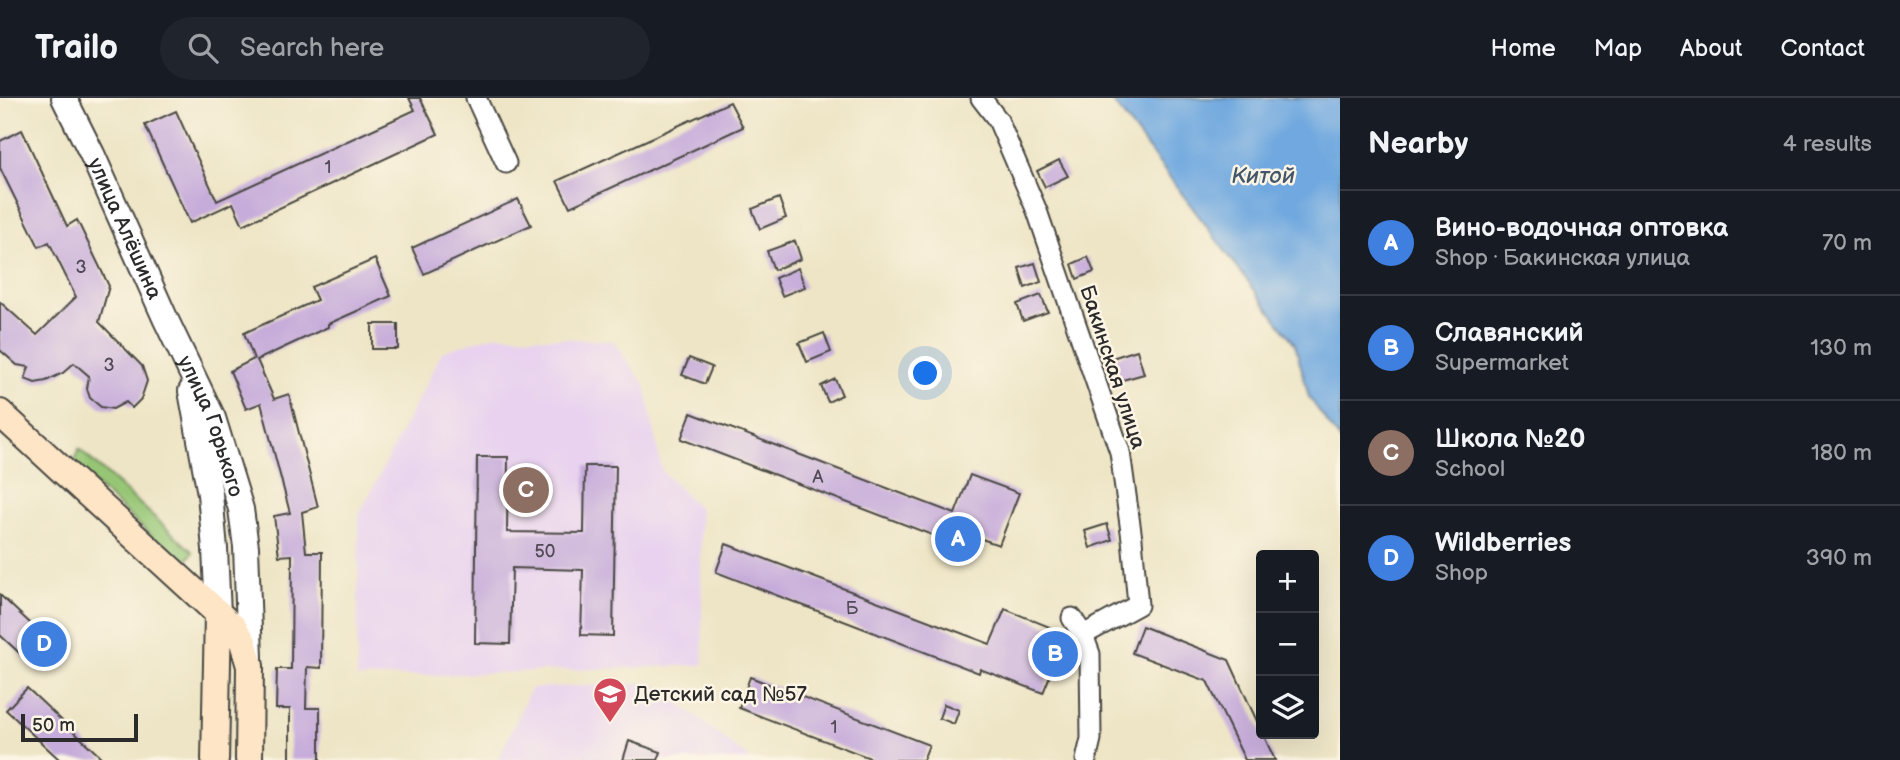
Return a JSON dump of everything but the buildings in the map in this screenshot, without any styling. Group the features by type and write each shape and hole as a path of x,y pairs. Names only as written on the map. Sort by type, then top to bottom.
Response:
{"main road":[{"path":"0,413 218,614"},
{"name":"улица Горького","path":"218,614 233,627 243,642 250,666 249,760"},
{"name":"улица Горького","path":"215,760 218,614"}],"street":[{"name":"улица Алёшина","path":"64,98 186,359"},
{"path":"476,98 506,163"},
{"name":"Бакинская улица","path":"981,98 998,120 1037,211 1120,452 1138,605 1083,635"},
{"name":"улица Горького","path":"186,359 210,494 218,614"},
{"name":"улица Горького","path":"186,359 213,418 242,509 250,666"},
{"path":"1072,618 1083,635 1090,654 1091,739 1086,760"}],"shaded area":[{"path":"495,335 613,341 645,385 662,471 700,509 703,665 357,678 359,515 442,352"},
{"name":"Детский сад №57","path":"654,683 751,760 498,760 531,688"}],"green space":[{"path":"79,449 193,552 183,565 85,475 75,459"}],"water":[{"name":"Китой","path":"1110,98 1340,98 1340,440 1309,397 1295,344"}],"place":[{"name":"Школа №20","path":"526,490"},
{"name":"Вино-водочная оптовка","path":"958,539"},
{"name":"Wildberries","path":"44,644"},
{"name":"Славянский","path":"1055,654"},
{"name":"Детский сад №57","path":"610,724"}]}
